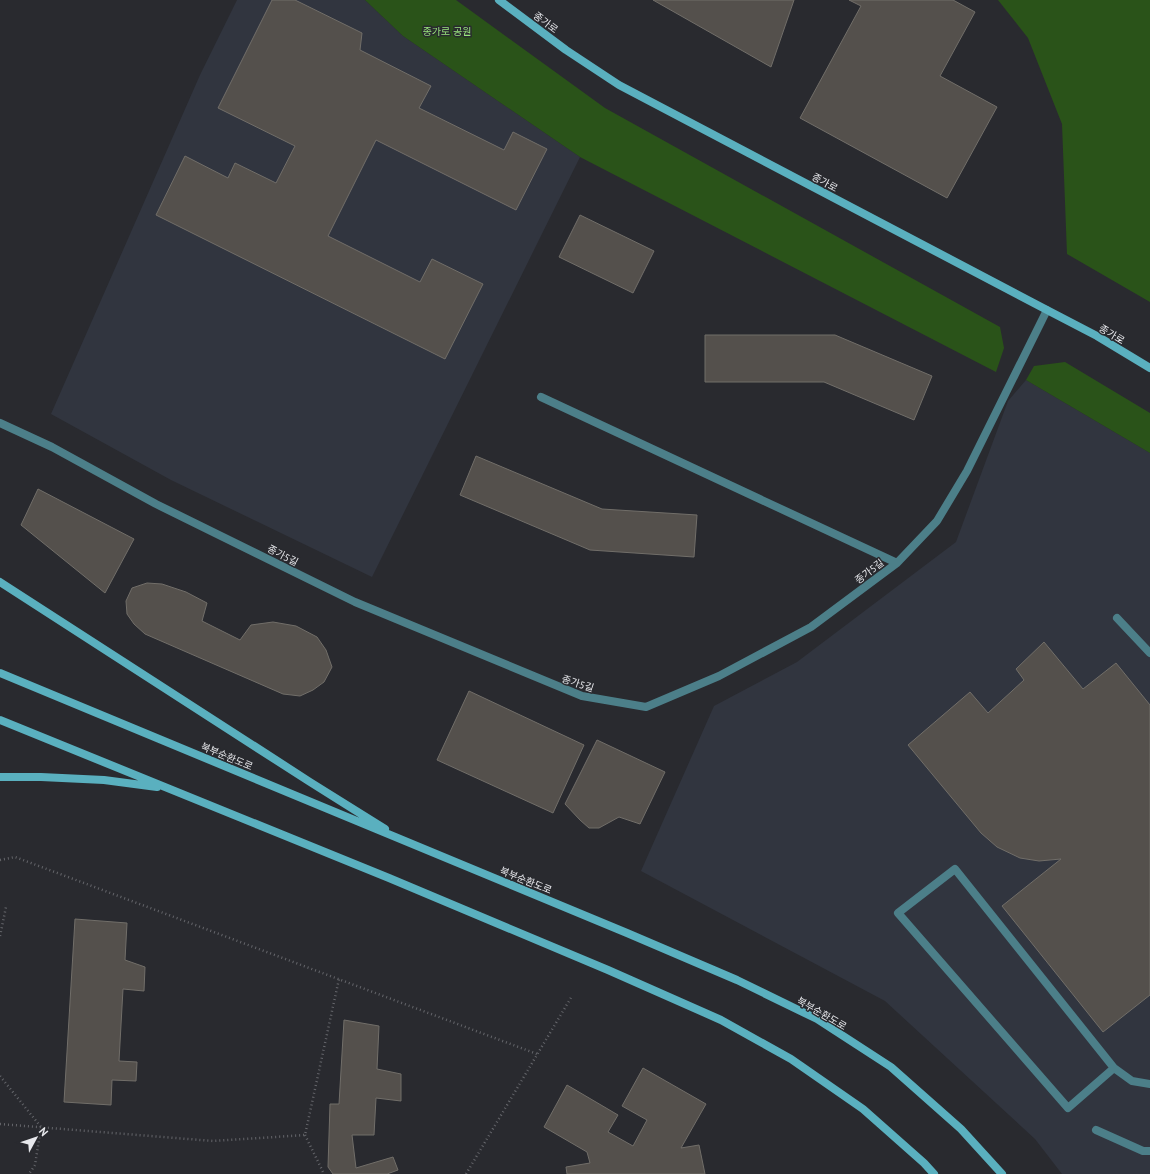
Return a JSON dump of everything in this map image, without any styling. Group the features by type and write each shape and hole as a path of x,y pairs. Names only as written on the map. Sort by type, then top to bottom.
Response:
{"main road":[{"name":"종가로","path":"500,0 566,50 619,86 1097,336 1150,368"},
{"path":"0,582 310,782 406,842"},
{"name":"북부순환도로","path":"0,673 406,842 628,932 737,980 817,1019 890,1067 961,1129 1002,1174"},
{"path":"0,720 389,878 608,970 721,1020 791,1059 863,1109 924,1163 934,1174"},
{"path":"0,777 104,780 169,789"}],"street":[{"name":"종가5길","path":"0,423 52,447 156,504 355,602 582,696 646,707 719,676 810,627 897,563 937,521 967,472 1047,310"},
{"path":"541,397 897,563"},
{"path":"1117,618 1150,653"},
{"path":"1114,1068 1068,1108 898,913 955,869 1114,1068 1132,1081 1150,1084"},
{"path":"1096,1130 1143,1151 1150,1152"}],"path":[{"path":"0,860 15,857 537,1054"},
{"path":"0,936 6,907"},
{"path":"324,1174 305,1136 339,979"},
{"path":"466,1174 572,996"},
{"path":"0,1076 41,1127 35,1165 29,1174"},
{"path":"0,1124 213,1141 305,1136"}],"shaded area":[{"path":"237,0 365,0 403,36 580,157 372,577 171,480 51,414 200,75"},
{"path":"1026,380 1150,453 1150,1174 1062,1174 1035,1139 885,1001 641,871 714,706 797,662 956,542 1008,401"}],"green space":[{"name":"종가로 공원","path":"365,0 456,0 605,108 1000,327 1004,348 996,372 580,157 403,36"},
{"path":"998,0 1150,0 1150,302 1067,254 1062,124 1028,38"},
{"path":"1065,362 1150,413 1150,453 1026,380 1034,366"}],"building":[{"path":"272,0 295,0 362,33 360,50 431,86 419,108 504,150 513,132 547,149 516,210 376,140 328,236 420,282 432,259 483,284 445,359 156,215 185,156 228,178 235,163 276,183 295,146 218,108"},
{"path":"653,0 794,0 771,67"},
{"path":"849,0 953,0 975,12 940,76 997,107 947,198 800,118 861,6"},
{"path":"580,215 654,251 633,293 559,257"},
{"path":"705,335 835,335 932,376 914,420 824,382 705,382"},
{"path":"476,456 602,509 697,515 694,557 590,550 460,495"},
{"path":"38,489 134,539 105,593 21,525"},
{"path":"147,583 162,584 186,592 207,603 202,621 240,640 251,625 273,622 296,626 317,637 326,650 332,667 324,682 313,690 300,696 283,694 145,634 134,624 127,614 126,601 132,588"},
{"path":"1044,642 1083,689 1116,663 1150,705 1150,995 1103,1032 1002,906 1061,859 1039,861 1020,858 997,847 981,833 908,745 970,692 988,713 1024,680 1016,669"},
{"path":"469,691 584,745 553,813 437,760"},
{"path":"597,740 665,772 640,824 619,817 599,828 589,828 565,804"},
{"path":"75,919 127,923 125,960 145,967 144,991 123,989 119,1061 137,1062 136,1081 112,1080 111,1105 64,1102"},
{"path":"344,1020 379,1026 377,1069 401,1074 401,1101 376,1098 374,1135 352,1135 356,1168 393,1157 398,1170 387,1174 333,1174 328,1167 330,1104 339,1104"},
{"path":"643,1068 706,1104 681,1148 699,1145 705,1174 567,1174 566,1167 590,1163 587,1152 544,1127 567,1085 618,1115 608,1132 633,1146 647,1120 622,1106"}]}
